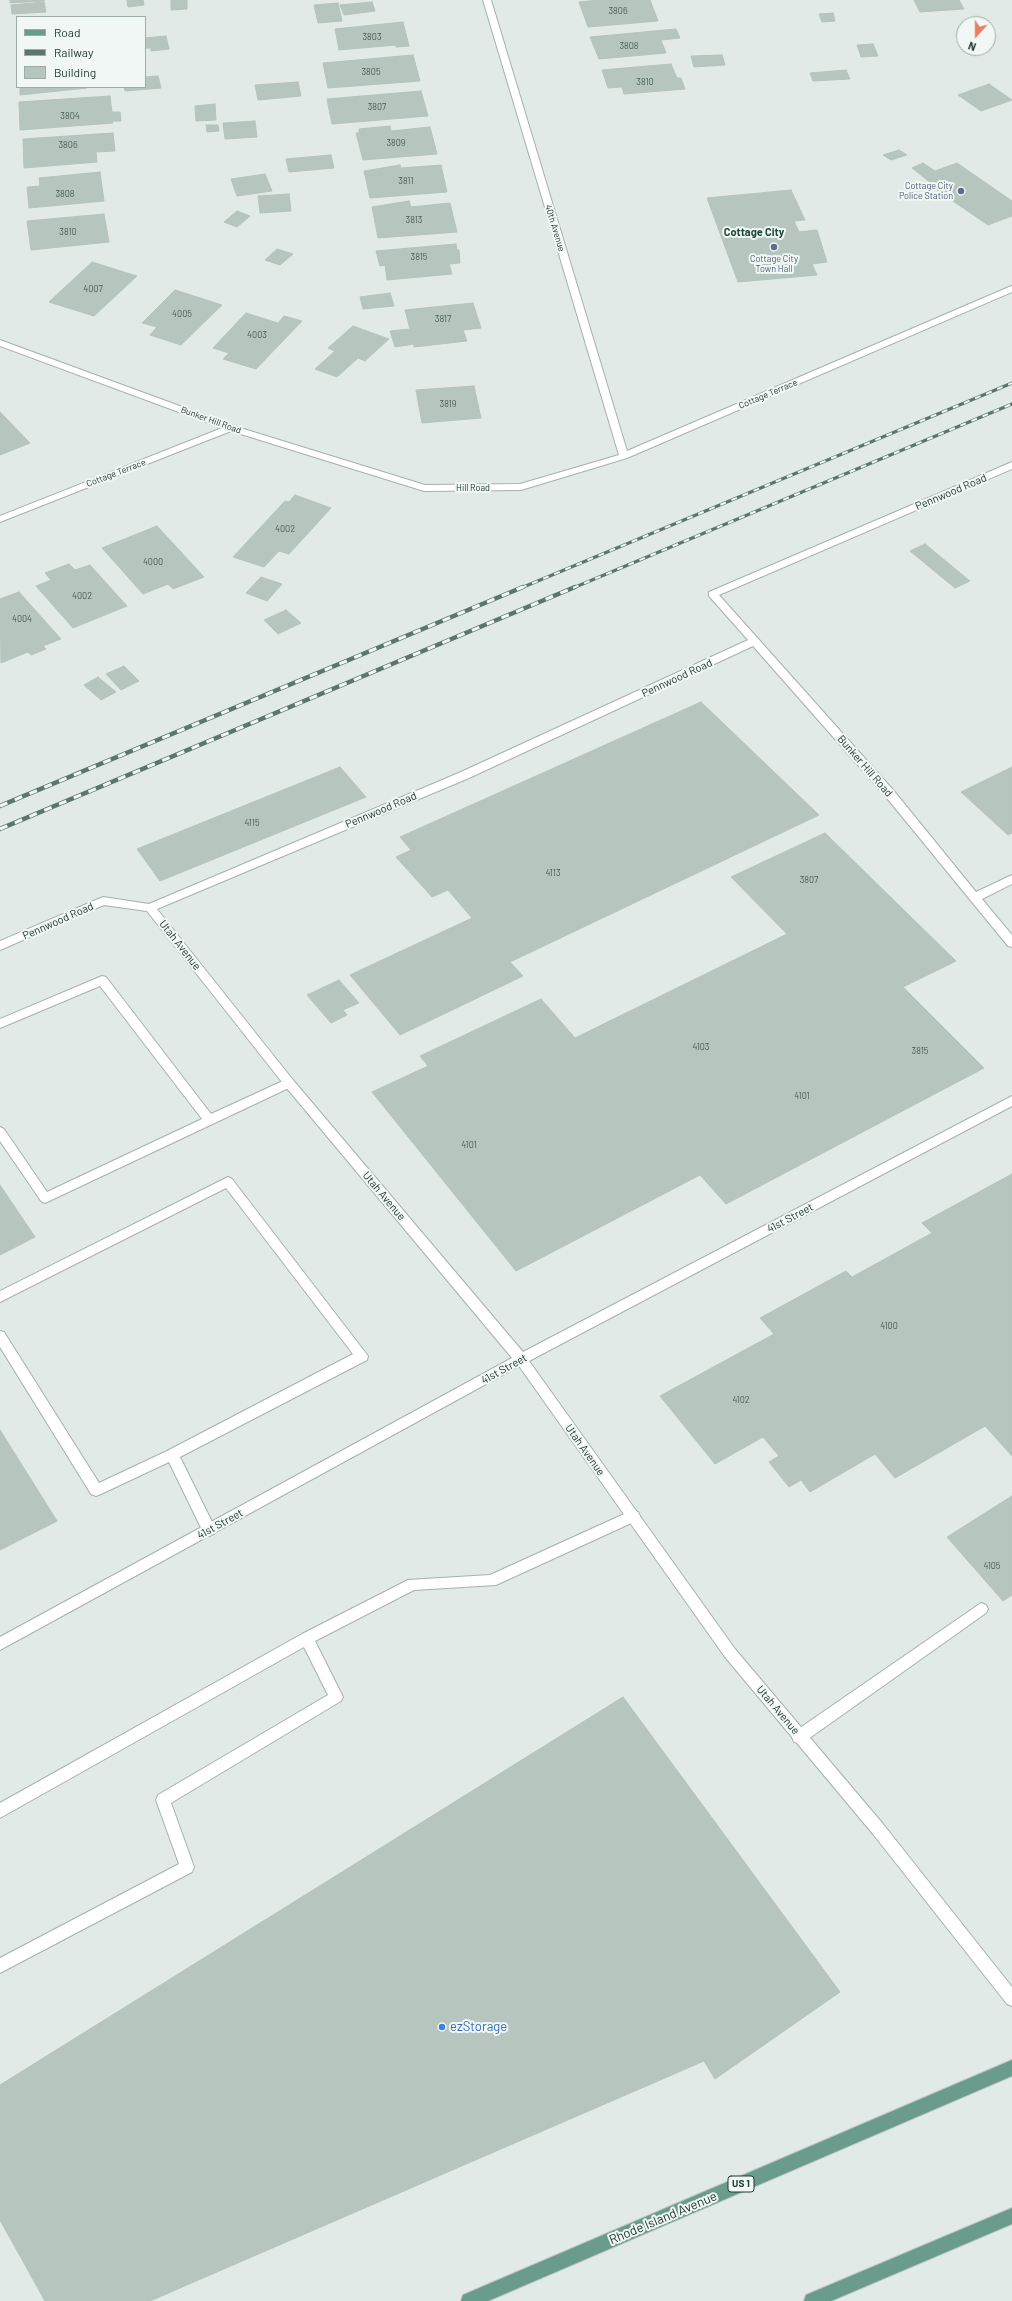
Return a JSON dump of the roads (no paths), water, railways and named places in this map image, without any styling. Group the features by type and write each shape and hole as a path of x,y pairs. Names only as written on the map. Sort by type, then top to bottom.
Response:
{"main road":[{"name":"Rhode Island Avenue","path":"469,2301 1012,2068"},
{"path":"812,2301 1012,2216"}],"street":[{"name":"40th Avenue","path":"487,0 624,456"},
{"name":"Cottage Terrace","path":"521,488 624,456 1012,289"},
{"name":"Bunker Hill Road","path":"0,343 231,428 424,488"},
{"name":"Cottage Terrace","path":"0,519 231,428"},
{"name":"Pennwood Road","path":"714,594 1012,465"},
{"name":"Hill Road","path":"424,488 521,488"},
{"name":"Bunker Hill Road","path":"714,594 890,794 976,897 1012,943"},
{"name":"Pennwood Road","path":"0,946 102,901 150,908 465,775 756,641"},
{"path":"976,897 1012,879"},
{"name":"Utah Avenue","path":"150,908 289,1083 521,1359 730,1653 878,1829 1012,1999"},
{"path":"0,1024 102,980 209,1120"},
{"path":"0,1132 45,1198 289,1083"},
{"name":"41st Street","path":"0,1644 521,1359 1012,1101"},
{"path":"0,1297 228,1182 362,1356 172,1456 96,1490 0,1336"},
{"path":"172,1456 208,1530"},
{"path":"0,1811 307,1638 413,1584 491,1581 633,1516"},
{"path":"800,1737 981,1609"},
{"path":"0,1966 186,1867 163,1800 336,1697 307,1638"}],"railway":[{"path":"521,588 1012,383"},
{"path":"573,588 1012,404"},
{"path":"0,806 523,587"},
{"path":"0,829 575,587"}],"place":[{"name":"Cottage City Police Station","path":"961,191"},
{"name":"Cottage City Town Hall","path":"774,247"},
{"name":"ezStorage","path":"442,2027"}],"district":[{"name":"Cottage City","path":"754,232"}]}
